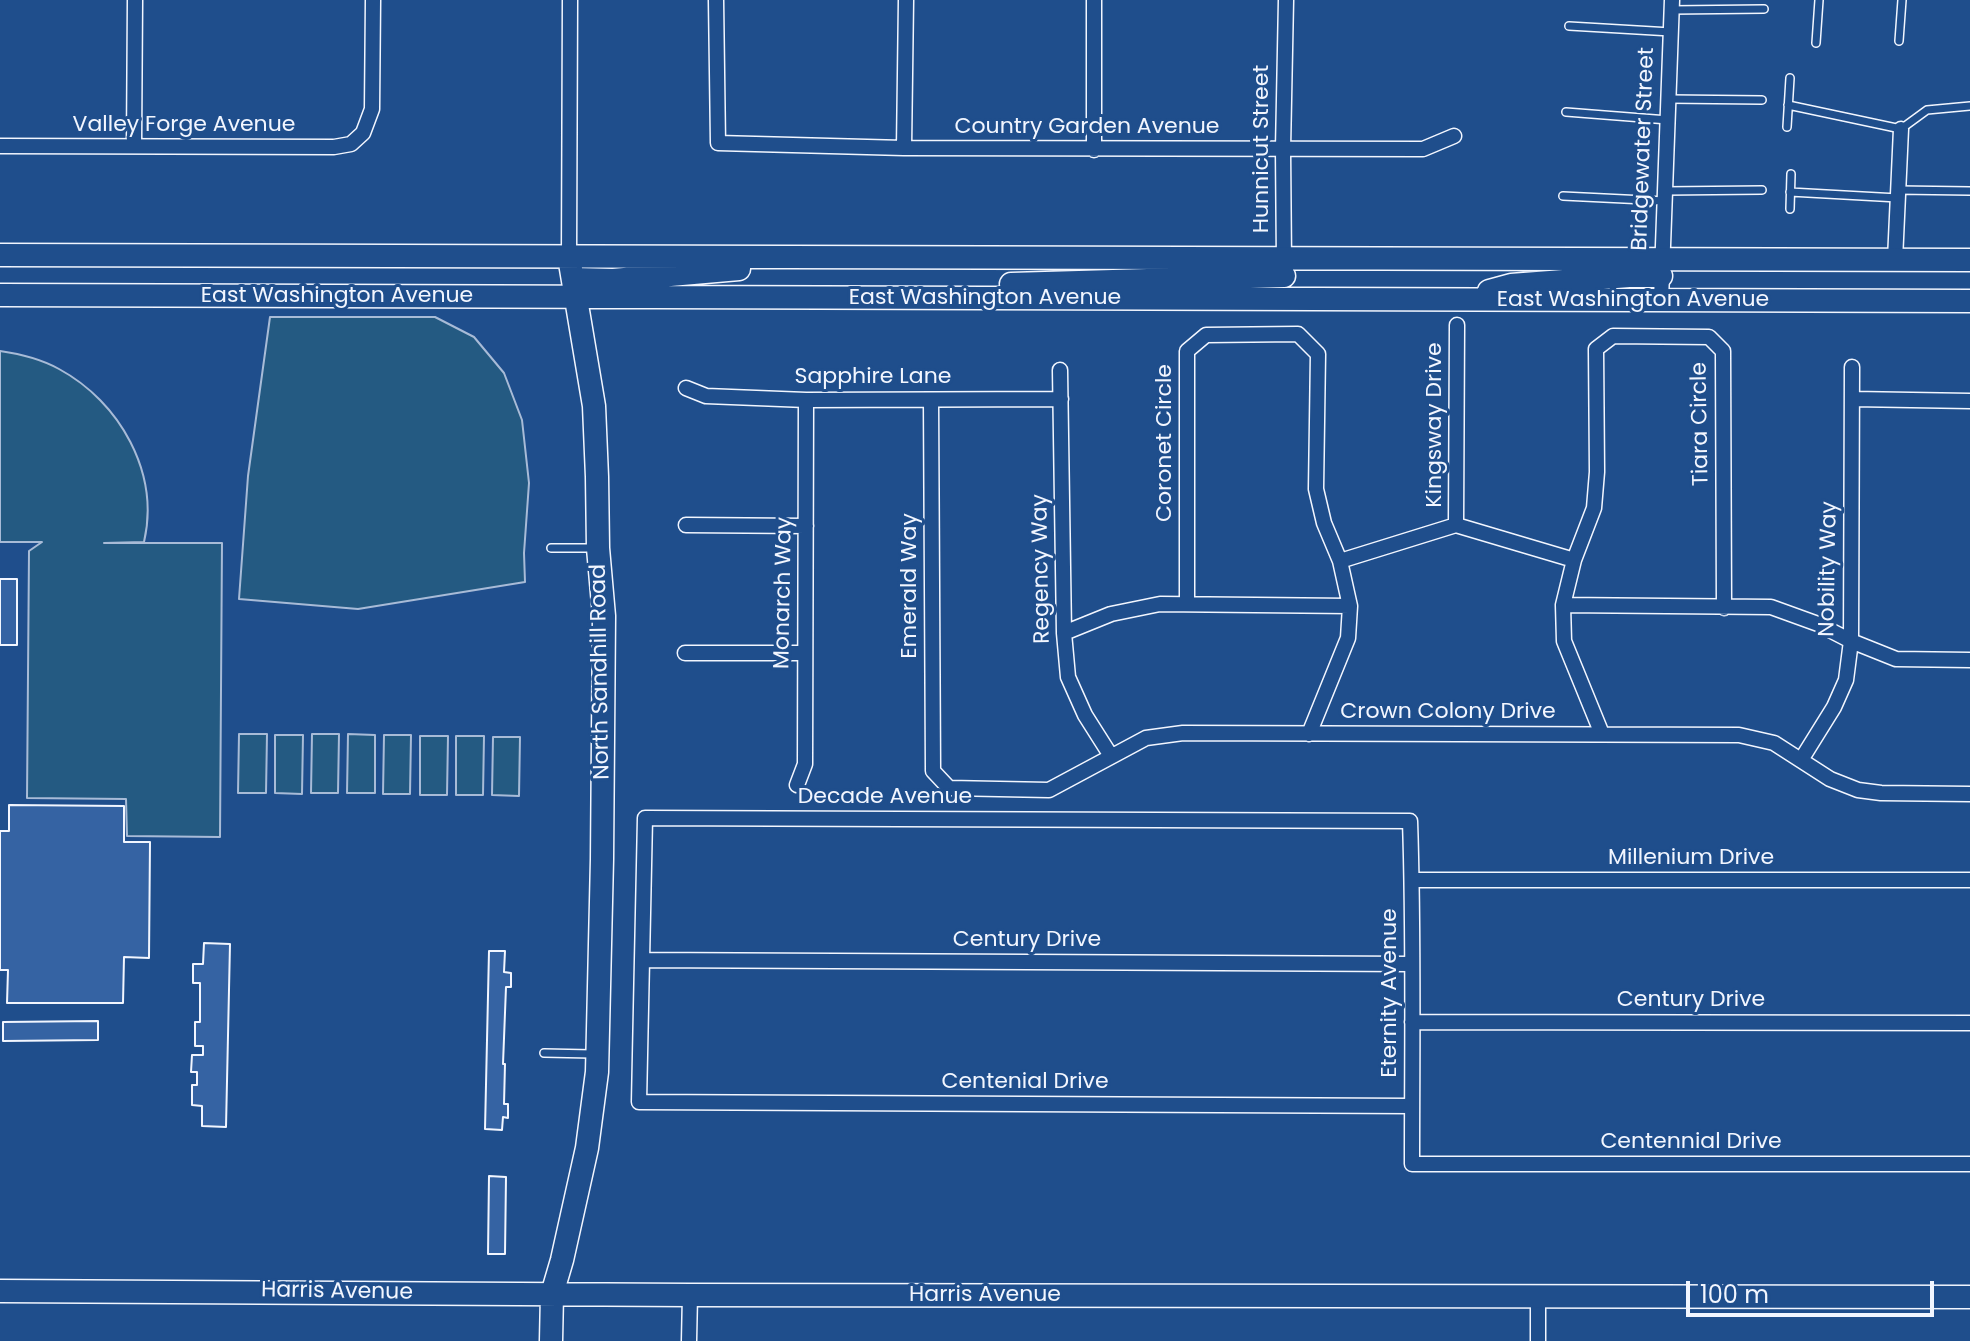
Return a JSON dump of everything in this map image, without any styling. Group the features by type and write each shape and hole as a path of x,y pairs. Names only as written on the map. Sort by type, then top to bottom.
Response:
{"main road":[{"name":"East Washington Avenue","path":"0,255 94,255 613,280 734,270 778,257 1284,267 1662,267 1970,260"},
{"path":"0,271 48,267 94,255"},
{"path":"923,297 1017,283 1284,267"},
{"path":"1457,300 1511,285 1629,276 1662,267"},
{"name":"East Washington Avenue","path":"0,295 573,278 923,297 1970,301"},
{"name":"North Sandhill Road","path":"551,1341 552,1294 587,1148 599,1054 604,616 598,548 594,406 573,278"},
{"path":"1912,301 1970,289"},
{"name":"Harris Avenue","path":"0,1291 1970,1297"}],"street":[{"path":"134,146 135,0"},
{"name":"Valley Forge Avenue","path":"0,146 334,147 351,144 363,133 372,109 373,0"},
{"name":"North Sandhill Road","path":"570,0 573,278"},
{"name":"Country Garden Avenue","path":"716,0 718,143 1094,150 1423,149 1454,136"},
{"path":"904,148 906,0"},
{"path":"1094,0 1094,150"},
{"name":"Hunnicut Street","path":"1283,299 1286,0"},
{"name":"Bridgewater Street","path":"1661,300 1672,5"},
{"path":"1895,260 1901,129"},
{"name":"Kingsway Drive","path":"1456,525 1457,325"},
{"name":"Coronet Circle","path":"1187,604 1187,351 1206,335 1298,334 1318,354 1316,489 1324,523 1340,561 1350,606 1348,638 1309,734"},
{"name":"Tiara Circle","path":"1574,560 1594,508 1597,472 1596,349 1613,336 1709,337 1723,351 1724,608"},
{"name":"Nobility Way","path":"1801,760 1834,707 1846,680 1851,641 1852,367"},
{"name":"Regency Way","path":"1060,370 1064,633 1068,677 1085,715 1111,756"},
{"name":"Sapphire Lane","path":"686,388 706,396 806,400 1061,399"},
{"path":"1853,399 1970,401"},
{"name":"Monarch Way","path":"797,785 805,764 806,400"},
{"name":"Emerald Way","path":"931,400 933,771"},
{"path":"686,525 806,526"},
{"path":"1340,561 1456,525 1574,560 1563,605 1564,641 1602,734"},
{"path":"1064,633 1111,614 1160,604 1350,606"},
{"path":"1563,605 1771,607 1896,659 1970,660"},
{"path":"685,653 805,653"},
{"name":"Crown Colony Drive","path":"933,771 949,788 1049,790 1146,738 1183,733 1739,735 1774,743 1830,779 1858,790 1970,794"},
{"name":"Decade Avenue","path":"639,1102 645,818 1410,821"},
{"name":"Eternity Avenue","path":"1410,821 1412,1164"},
{"name":"Millenium Drive","path":"1412,880 1970,880"},
{"name":"Century Drive","path":"642,960 1412,964"},
{"name":"Century Drive","path":"1412,1022 1970,1023"},
{"name":"Centenial Drive","path":"639,1102 1412,1106"},
{"name":"Centennial Drive","path":"1412,1164 1970,1164"},
{"path":"689,1341 690,1295"},
{"path":"1538,1296 1538,1341"}],"lane":[{"path":"1816,43 1819,0"},
{"path":"1899,41 1902,0"},
{"path":"1672,5 1764,9"},
{"path":"1569,26 1671,32"},
{"path":"1787,127 1790,78"},
{"path":"1669,99 1762,100"},
{"path":"1788,105 1901,129 1927,110 1970,106"},
{"path":"1566,112 1668,120"},
{"path":"1790,209 1791,174"},
{"path":"1563,196 1665,196 1762,190"},
{"path":"1790,192 1898,194 1970,191"},
{"path":"551,548 598,548"},
{"path":"544,1053 599,1054"}],"shaded area":[{"path":"270,317 435,317 474,337 504,373 522,420 529,483 525,582 358,609 239,599 248,476"},
{"path":"0,351 45,362 81,383 117,420 130,442 146,490 144,542 104,543 222,543 220,837 127,836 126,799 27,798 29,551 42,542 0,542"},
{"path":"239,734 267,734 266,793 238,793"},
{"path":"312,734 339,734 338,793 311,793"},
{"path":"348,734 375,735 375,793 347,793"},
{"path":"275,735 303,735 302,794 275,793"},
{"path":"384,735 411,735 410,794 383,794"},
{"path":"420,736 448,736 447,795 420,795"},
{"path":"456,736 484,736 483,795 456,795"},
{"path":"493,737 520,737 519,796 492,795"}],"building":[{"path":"0,579 17,579 17,645 0,645"},
{"path":"9,805 124,806 124,842 150,842 149,958 124,957 123,1003 7,1003 8,970 0,970 0,831 9,831"},
{"path":"204,943 230,944 226,1127 202,1126 202,1106 192,1105 192,1085 197,1085 197,1072 191,1072 192,1055 203,1055 203,1046 195,1046 195,1022 200,1022 200,983 193,983 193,964 203,964"},
{"path":"489,951 505,951 504,972 511,973 511,987 506,987 503,1064 504,1104 508,1104 508,1118 503,1117 502,1130 485,1129"},
{"path":"98,1021 98,1040 3,1041 3,1022"},
{"path":"489,1176 506,1177 505,1254 488,1254"}]}
